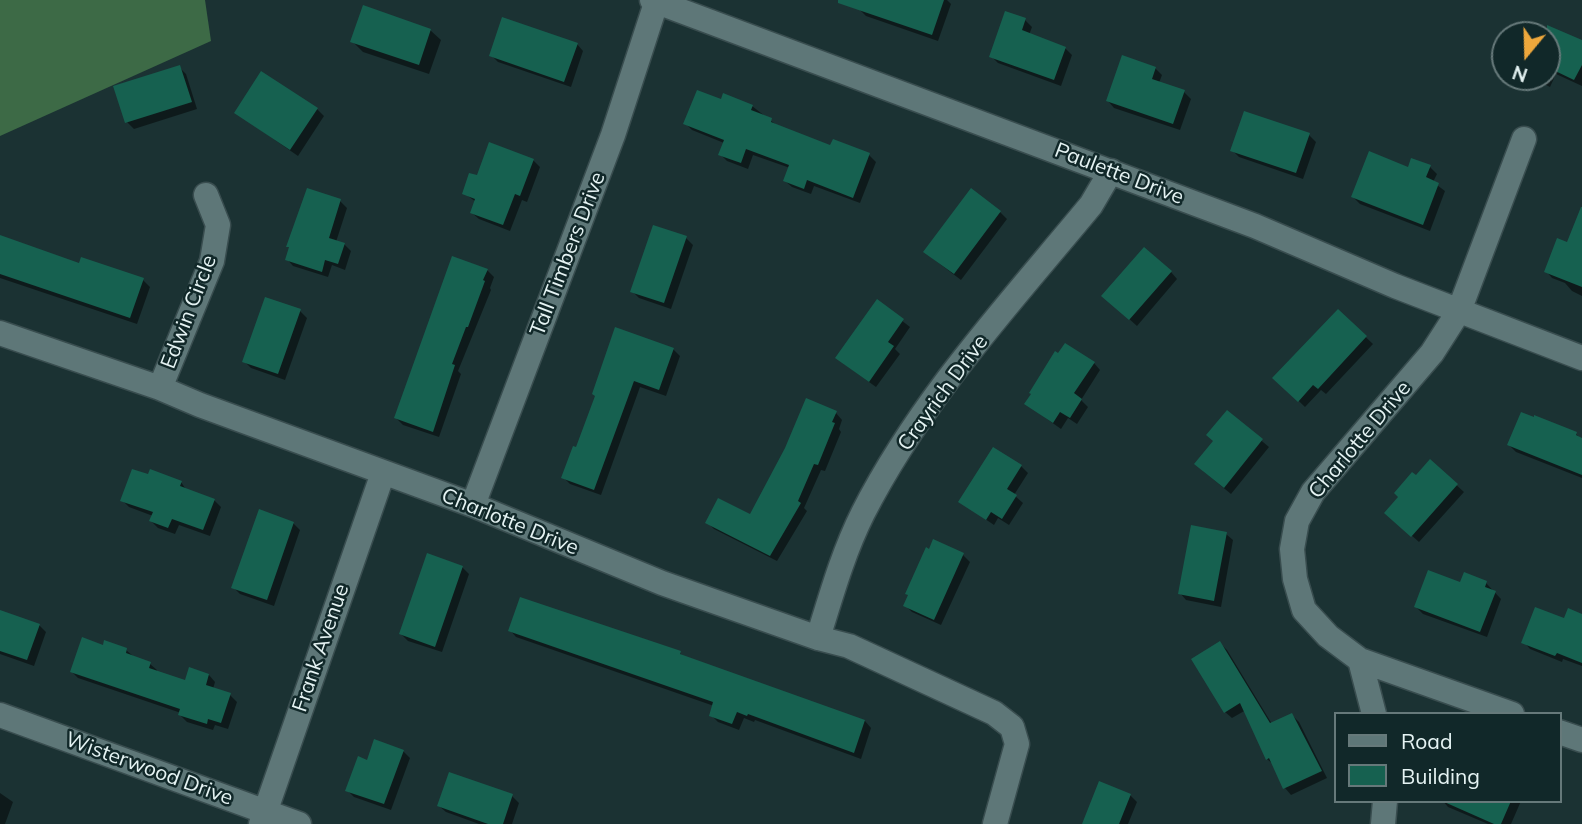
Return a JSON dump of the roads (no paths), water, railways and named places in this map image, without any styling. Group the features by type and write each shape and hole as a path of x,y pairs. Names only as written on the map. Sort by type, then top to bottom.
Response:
{"street":[{"name":"Paulette Drive","path":"655,1 1255,226 1459,311 1582,358"},
{"name":"Tall Timbers Drive","path":"472,506 613,135 655,1"},
{"name":"Charlotte Drive","path":"1506,712 1360,660 1328,636 1304,610 1295,579 1292,549 1297,521 1313,492 1432,354 1459,311 1524,139"},
{"name":"Crayrich Drive","path":"818,638 841,565 863,514 898,454 942,388 1091,205 1111,171"},
{"name":"Edwin Circle","path":"160,388 212,261 218,225 206,195"},
{"name":"Charlotte Drive","path":"0,333 160,388 472,506 662,583 818,638 849,646 994,713 1012,727 1017,744 995,824"},
{"name":"Frank Avenue","path":"263,818 383,473"},
{"path":"1360,660 1373,712"},
{"name":"Wisterwood Drive","path":"0,715 263,818 299,824"},
{"path":"1561,733 1582,740"},
{"path":"1383,824 1385,803"}]}
